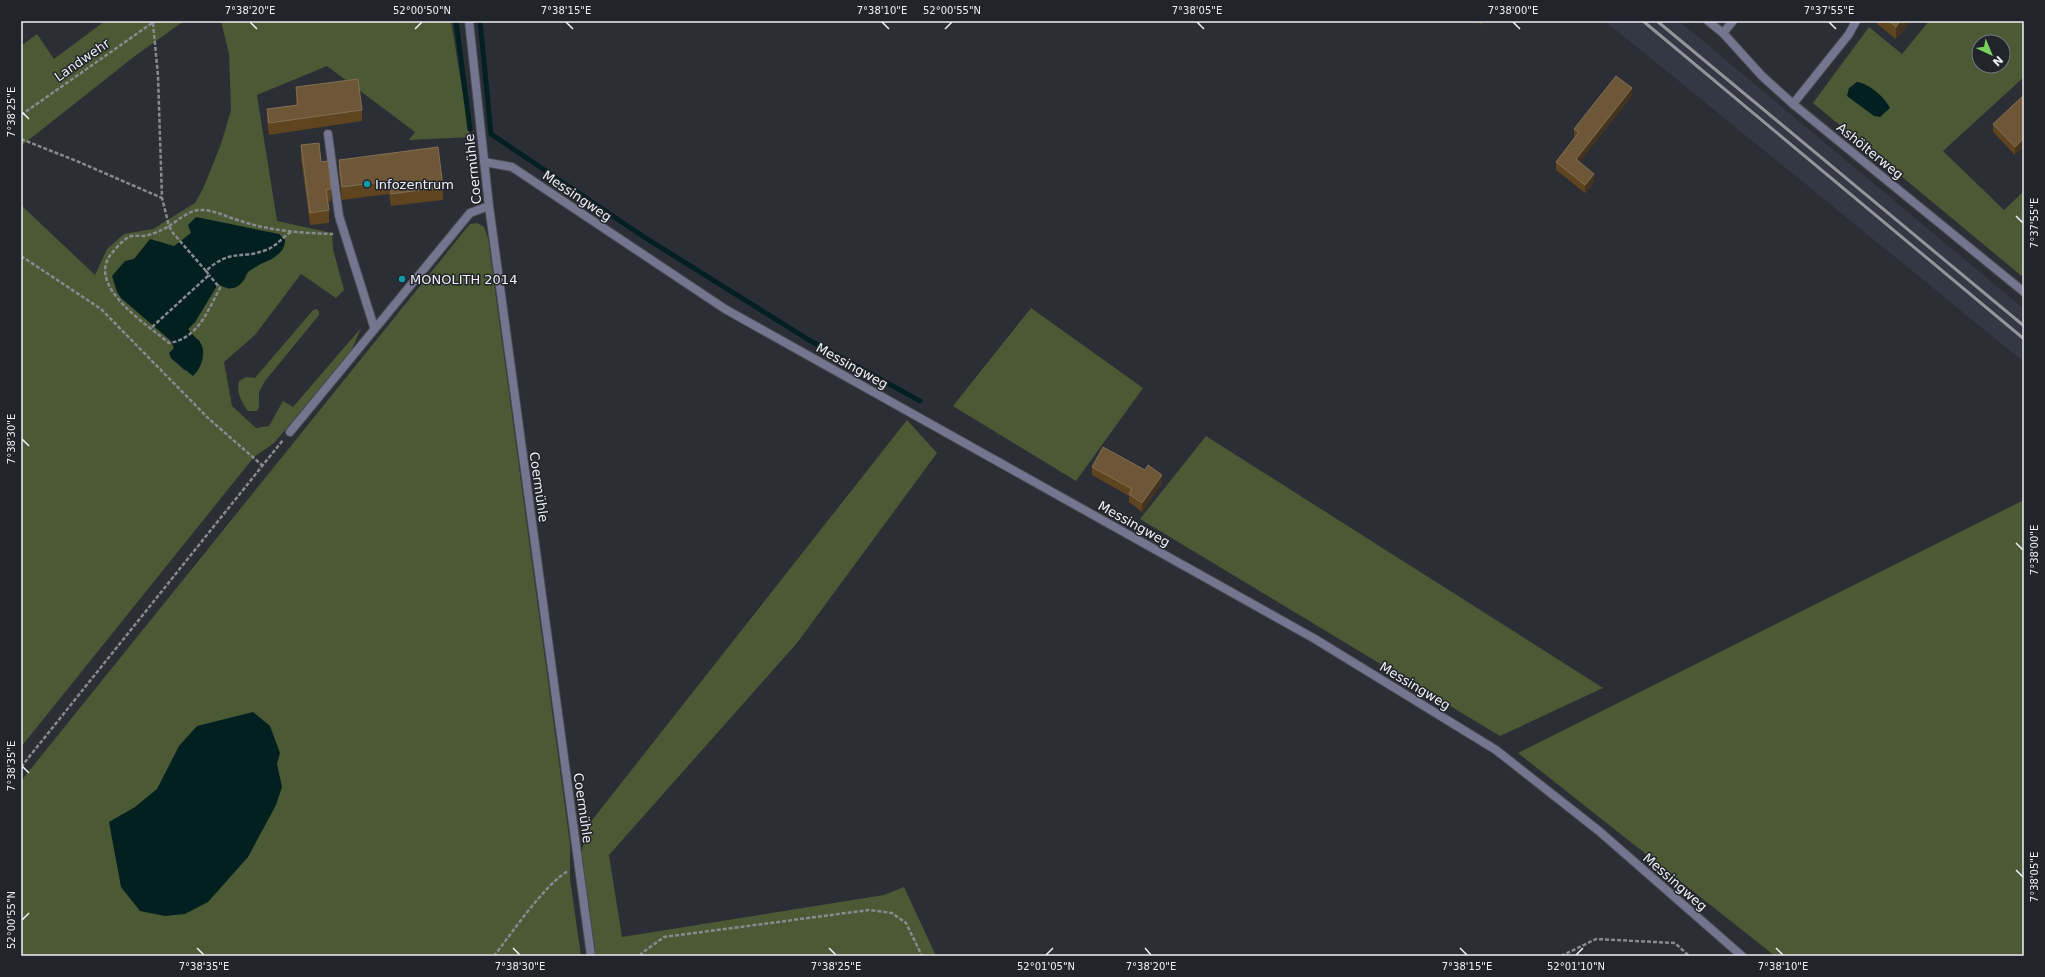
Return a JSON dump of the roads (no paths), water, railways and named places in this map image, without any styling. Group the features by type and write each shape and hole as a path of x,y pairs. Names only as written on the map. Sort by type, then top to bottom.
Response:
{"street":[{"name":"Coermühle","path":"468,21 489,206 591,956"},
{"name":"Ashölterweg","path":"1708,21 1723,33 1762,76 1793,104 2024,292"},
{"path":"1723,33 1733,21"},
{"path":"1793,104 1850,34 1856,21"},
{"path":"328,134 339,216 346,234 374,327"},
{"name":"Messingweg","path":"484,162 512,167 725,309 1315,639 1496,750 1599,831 1742,956"},
{"path":"290,432 374,327 470,213 489,206"}],"waterway":[{"path":"456,21 470,129"},
{"path":"480,21 491,134 644,237 809,340 920,401"}],"railway":[{"path":"1643,21 2024,339"},
{"path":"1657,21 2024,326"}],"place":[{"name":"Infozentrum","path":"367,184"},
{"name":"MONOLITH 2014","path":"402,279"}]}
